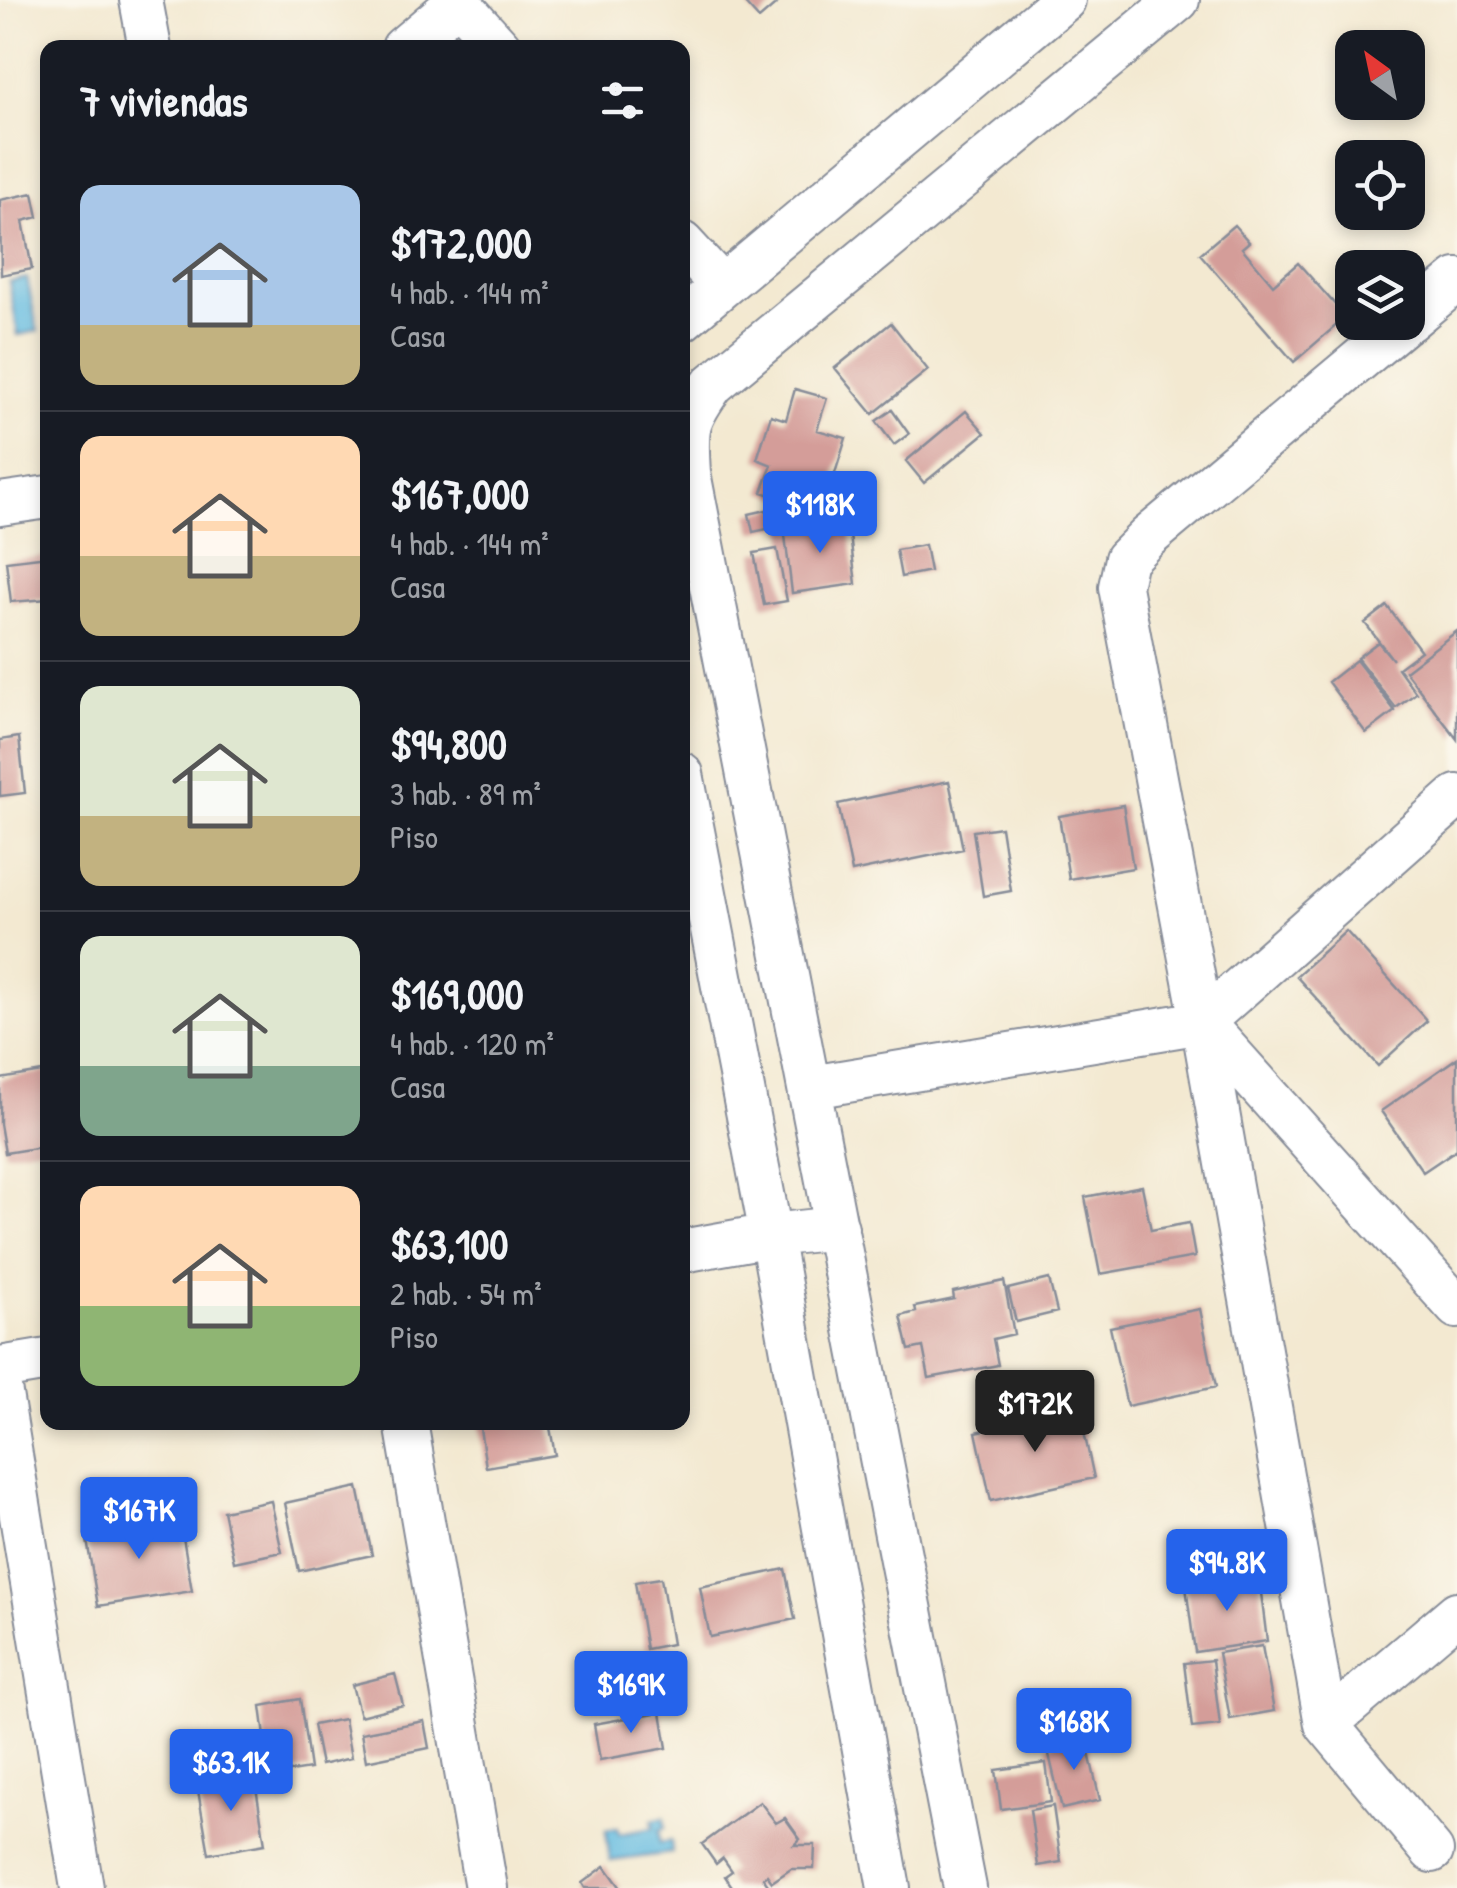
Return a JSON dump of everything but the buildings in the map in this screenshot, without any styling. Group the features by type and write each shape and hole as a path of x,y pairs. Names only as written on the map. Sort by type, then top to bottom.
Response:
{"street":[{"path":"141,0 148,40"},
{"path":"690,313 1064,0"},
{"path":"690,419 693,390 712,384 1178,0"},
{"path":"413,40 459,1 493,40"},
{"path":"690,252 722,286"},
{"path":"1425,306 1457,280"},
{"path":"1385,340 1126,559 1120,587 1202,1022 1326,1724 1432,1851"},
{"path":"690,473 964,1888"},
{"path":"0,504 40,498"},
{"path":"811,1087 1202,1022 1457,796"},
{"path":"690,815 771,1235 885,1886"},
{"path":"1202,1022 1457,1307"},
{"path":"690,1250 837,1228"},
{"path":"0,1368 40,1361"},
{"path":"0,1388 82,1888"},
{"path":"407,1430 486,1888"},
{"path":"1326,1724 1457,1613"}],"water":[{"path":"27,278 38,331 18,335 9,282"},
{"path":"664,1817 660,1843 671,1841 672,1853 610,1861 606,1830 617,1828 619,1834 653,1828 652,1820"}]}
